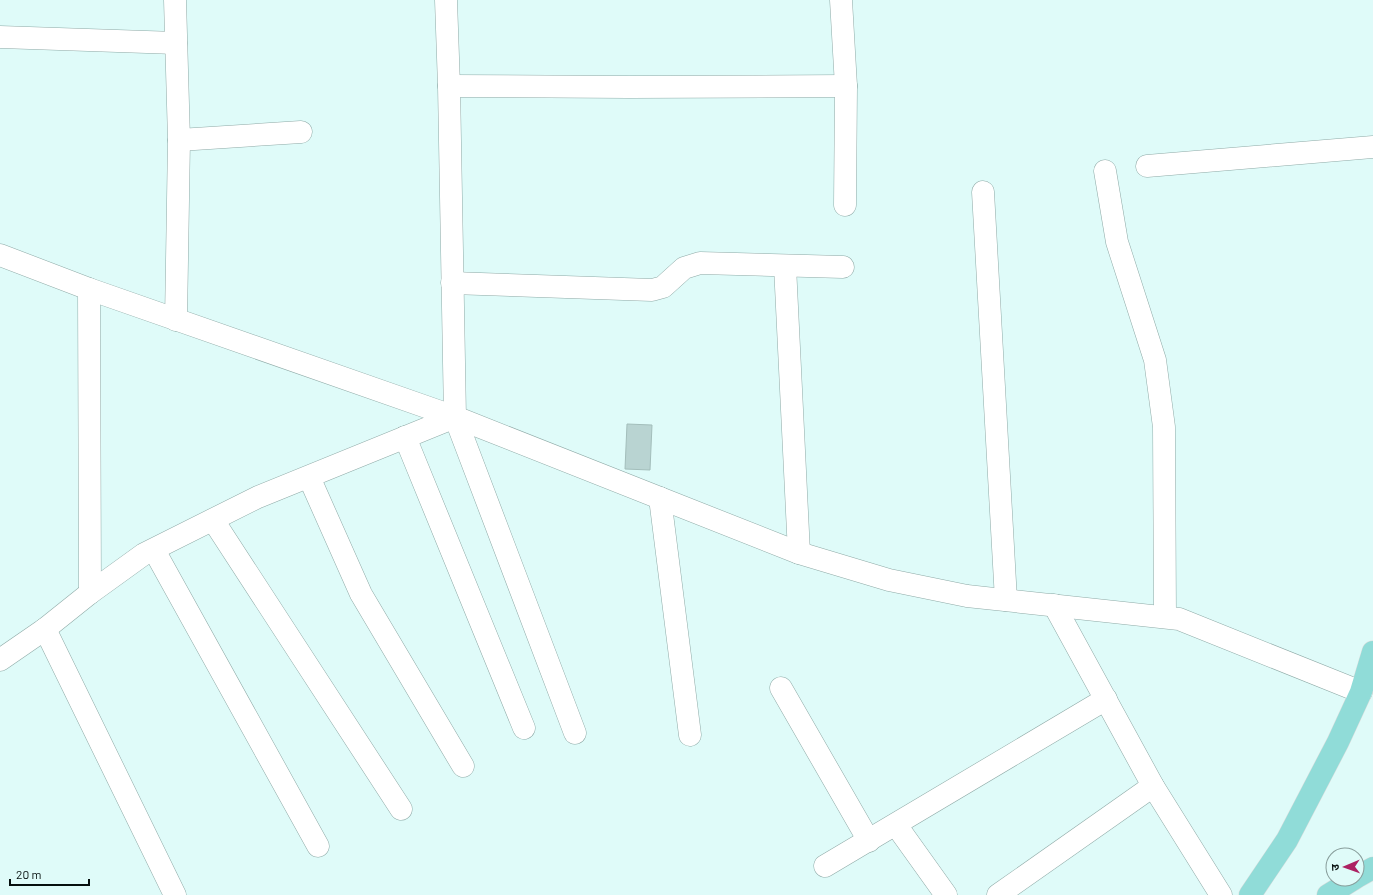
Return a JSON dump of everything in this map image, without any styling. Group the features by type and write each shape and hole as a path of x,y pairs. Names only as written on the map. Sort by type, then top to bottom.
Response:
{"main road":[{"path":"1250,895 1287,840 1338,742 1361,692 1373,652"},
{"path":"1328,895 1341,887"}],"street":[{"path":"175,0 179,140 176,320"},
{"path":"446,0 455,417 575,733"},
{"path":"841,0 846,86 845,205"},
{"path":"0,37 176,43"},
{"path":"449,86 846,86"},
{"path":"179,140 301,132"},
{"path":"1147,166 1373,147"},
{"path":"1105,171 1116,242 1155,360 1164,440 1165,617"},
{"path":"983,192 1006,600"},
{"path":"0,255 176,320 455,417 799,553 889,580 967,596 1179,619 1361,692"},
{"path":"452,283 652,290 662,287 684,268 700,263 843,267"},
{"path":"785,266 799,553"},
{"path":"89,289 90,593"},
{"path":"0,660 45,629 90,593 144,554 258,498 455,417"},
{"path":"405,437 524,728"},
{"path":"309,477 361,594 463,766"},
{"path":"660,498 690,735"},
{"path":"213,520 401,809"},
{"path":"154,550 318,846"},
{"path":"1054,605 1153,786 1222,895"},
{"path":"45,629 174,895"},
{"path":"781,688 869,840"},
{"path":"825,866 1106,699"},
{"path":"998,895 1153,786"},
{"path":"896,825 946,895"}],"building":[{"path":"627,424 652,425 650,470 625,469"}]}
